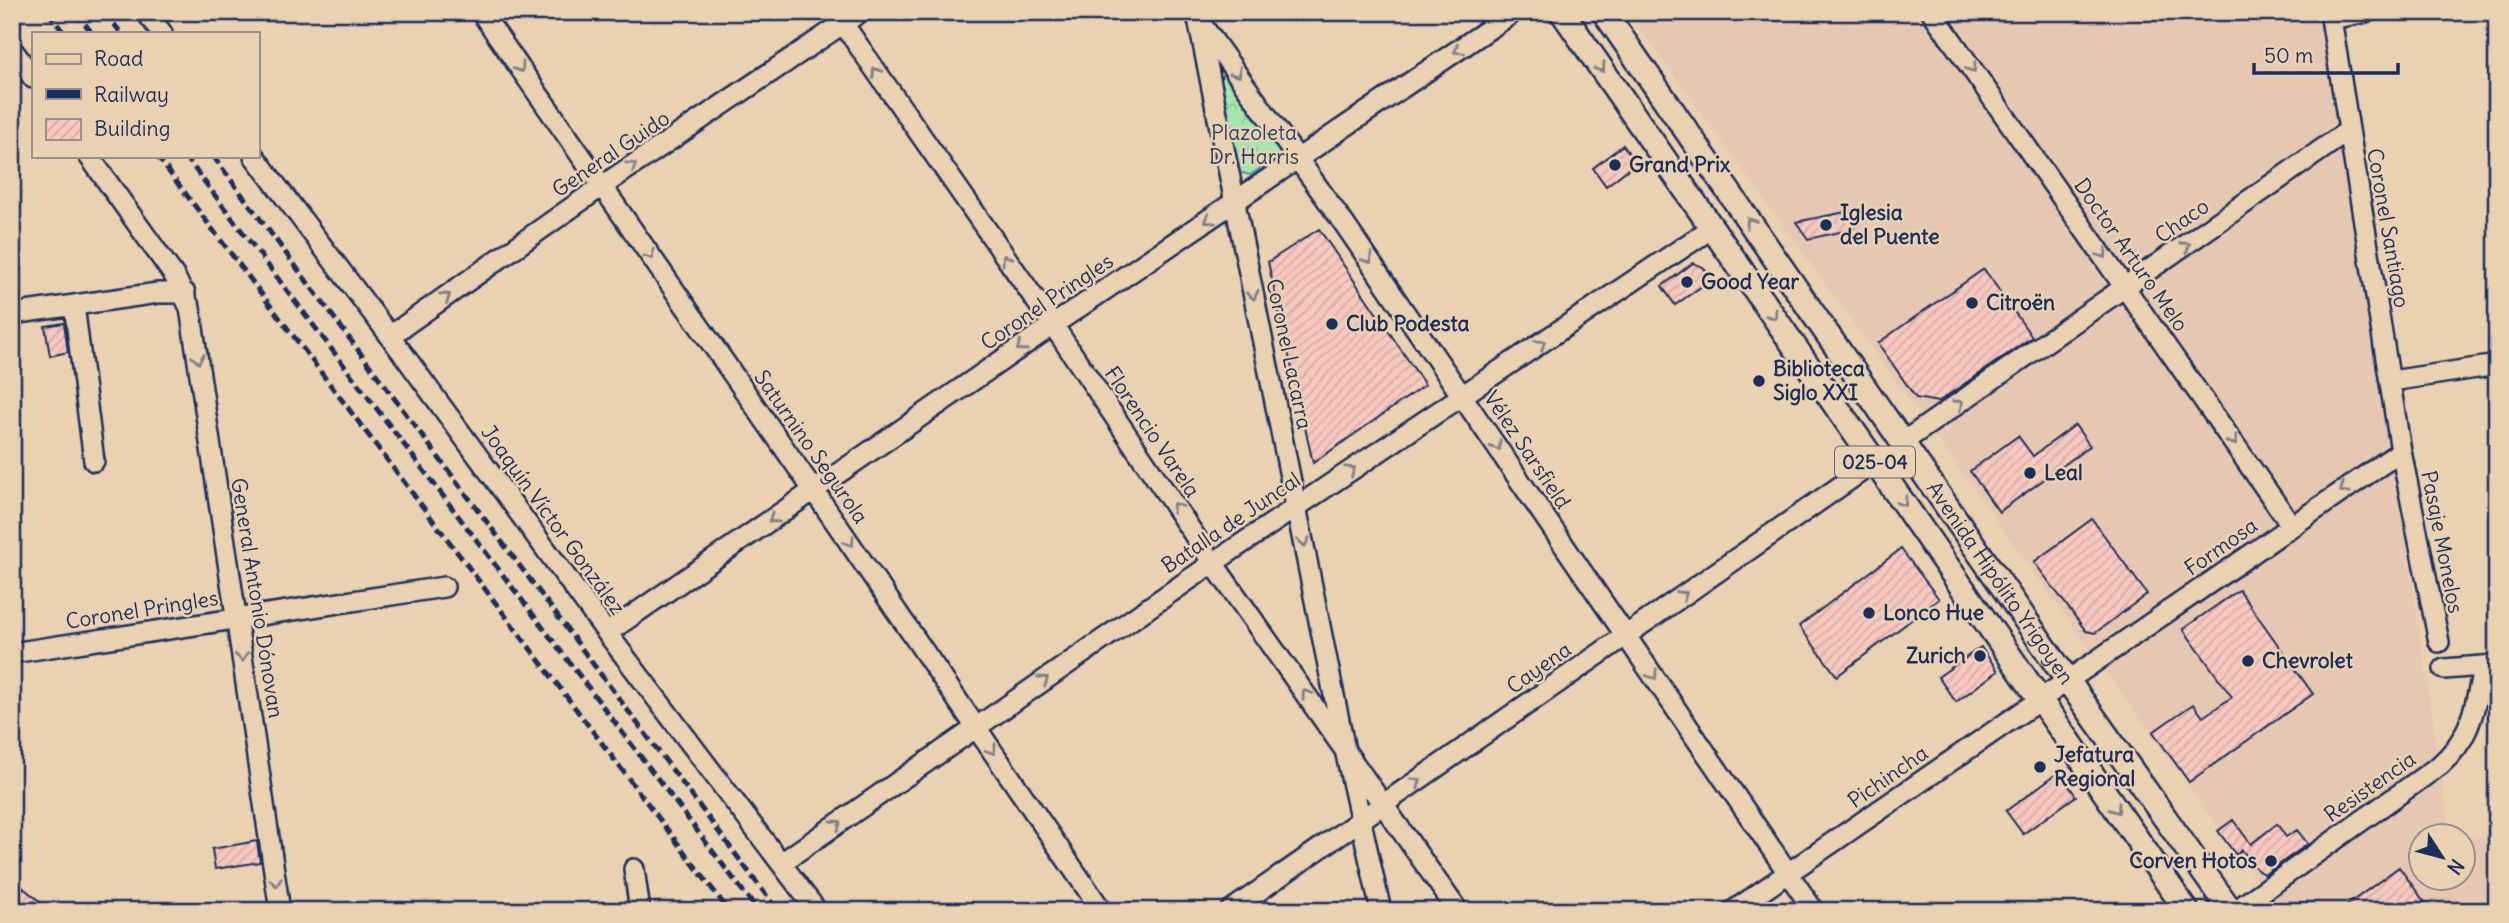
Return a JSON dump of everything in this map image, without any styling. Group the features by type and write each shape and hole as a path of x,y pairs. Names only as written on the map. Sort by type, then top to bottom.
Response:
{"main road":[{"name":"Avenida Hipólito Yrigoyen","path":"1562,12 2187,911"},
{"name":"Avenida Hipólito Yrigoyen","path":"1604,12 2068,681 2233,911"}],"street":[{"path":"146,12 161,32"},
{"name":"Saturnino Segurola","path":"481,12 814,491 1101,911"},
{"name":"General Guido","path":"390,336 839,18 860,12"},
{"name":"Coronel Pringles","path":"607,633 1053,325 1514,12"},
{"name":"Doctor Arturo Melo","path":"1932,12 2291,525"},
{"path":"2330,15 2367,12"},
{"name":"Vélez Sarsfield","path":"1197,15 1463,396 1814,911"},
{"name":"Coronel Lacarra","path":"1197,15 1345,750 1381,911"},
{"name":"Coronel Santiago","path":"2330,15 2401,451"},
{"name":"Florencio Varela","path":"839,18 1053,325 1213,563 1458,911"},
{"path":"12,48 32,77"},
{"name":"Chaco","path":"1903,442 2348,131"},
{"path":"90,158 185,293"},
{"name":"Joaquín Víctor González","path":"256,158 390,336 607,633 817,911"},
{"name":"Batalla de Juncal","path":"781,863 1213,563 1712,228"},
{"path":"12,314 158,293 185,293"},
{"name":"General Antonio Dónovan","path":"185,293 190,309 280,911"},
{"path":"74,305 94,461"},
{"path":"2391,381 2497,365"},
{"name":"Formosa","path":"2068,681 2401,451"},
{"name":"Pasaje Monelos","path":"2401,451 2439,642"},
{"name":"Cayena","path":"1230,911 1875,462"},
{"name":"Coronel Pringles","path":"12,653 444,587"},
{"name":"Resistencia","path":"2233,911 2441,765 2455,752 2466,735 2490,666 2444,668"},
{"name":"Pichincha","path":"1733,911 2068,681"},
{"path":"634,869 639,911"}],"shaded area":[{"path":"1628,12 2327,12 2448,822 2408,822 2408,892 2478,892 2478,836 2497,837 2497,911 2279,911"}],"green space":[{"name":"Plazoleta Dr. Harris","path":"1223,75 1232,75 1281,146 1278,157 1250,175 1238,172 1218,83"}],"building":[{"name":"Grand Prix","path":"1623,145 1636,163 1606,186 1593,168"},
{"name":"Iglesia del Puente","path":"1851,211 1854,229 1808,239 1796,222"},
{"name":"Club Podesta","path":"1319,229 1425,385 1313,463 1268,262"},
{"name":"Good Year","path":"1693,263 1703,267 1712,279 1675,305 1662,286"},
{"name":"Citroën","path":"1984,269 2032,337 1938,402 1916,398 1878,343"},
{"path":"64,323 68,352 50,356 45,326"},
{"name":"Leal","path":"2075,425 2090,446 1999,512 1970,471 2018,436 2033,456"},
{"path":"2092,519 2147,594 2095,633 2086,631 2034,562"},
{"name":"Lonco Hue","path":"1901,549 1939,599 1837,676 1799,626"},
{"name":"Chevrolet","path":"2239,590 2313,694 2189,782 2153,732 2193,704 2203,717 2232,697 2183,629"},
{"path":"1981,647 1998,671 1956,702 1938,677"},
{"path":"2059,772 2076,796 2023,834 2006,811"},
{"name":"Corven Hotos","path":"2233,820 2251,844 2277,824 2286,837 2297,830 2308,844 2265,874 2258,871 2242,850 2236,855 2218,831"},
{"path":"257,841 260,862 215,869 212,849"},
{"path":"2399,867 2408,879 2408,892 2417,892 2431,911 2339,911"},
{"path":"12,879 52,911 12,911"}],"railway":[{"path":"48,12 63,32"},
{"path":"76,12 91,32"},
{"path":"105,12 120,32"},
{"path":"159,158 729,911"},
{"path":"187,158 758,911"},
{"path":"214,158 778,911"}],"place":[{"name":"Grand Prix","path":"1615,165"},
{"name":"Iglesia del Puente","path":"1826,225"},
{"name":"Good Year","path":"1687,282"},
{"name":"Citroën","path":"1972,303"},
{"name":"Club Podesta","path":"1332,324"},
{"name":"Biblioteca Siglo XXI","path":"1759,381"},
{"name":"Leal","path":"2030,473"},
{"name":"Lonco Hue","path":"1869,613"},
{"name":"Zurich","path":"1980,656"},
{"name":"Chevrolet","path":"2248,661"},
{"name":"Jefatura Regional","path":"2040,767"},
{"name":"Corven Hotos","path":"2271,861"}]}
